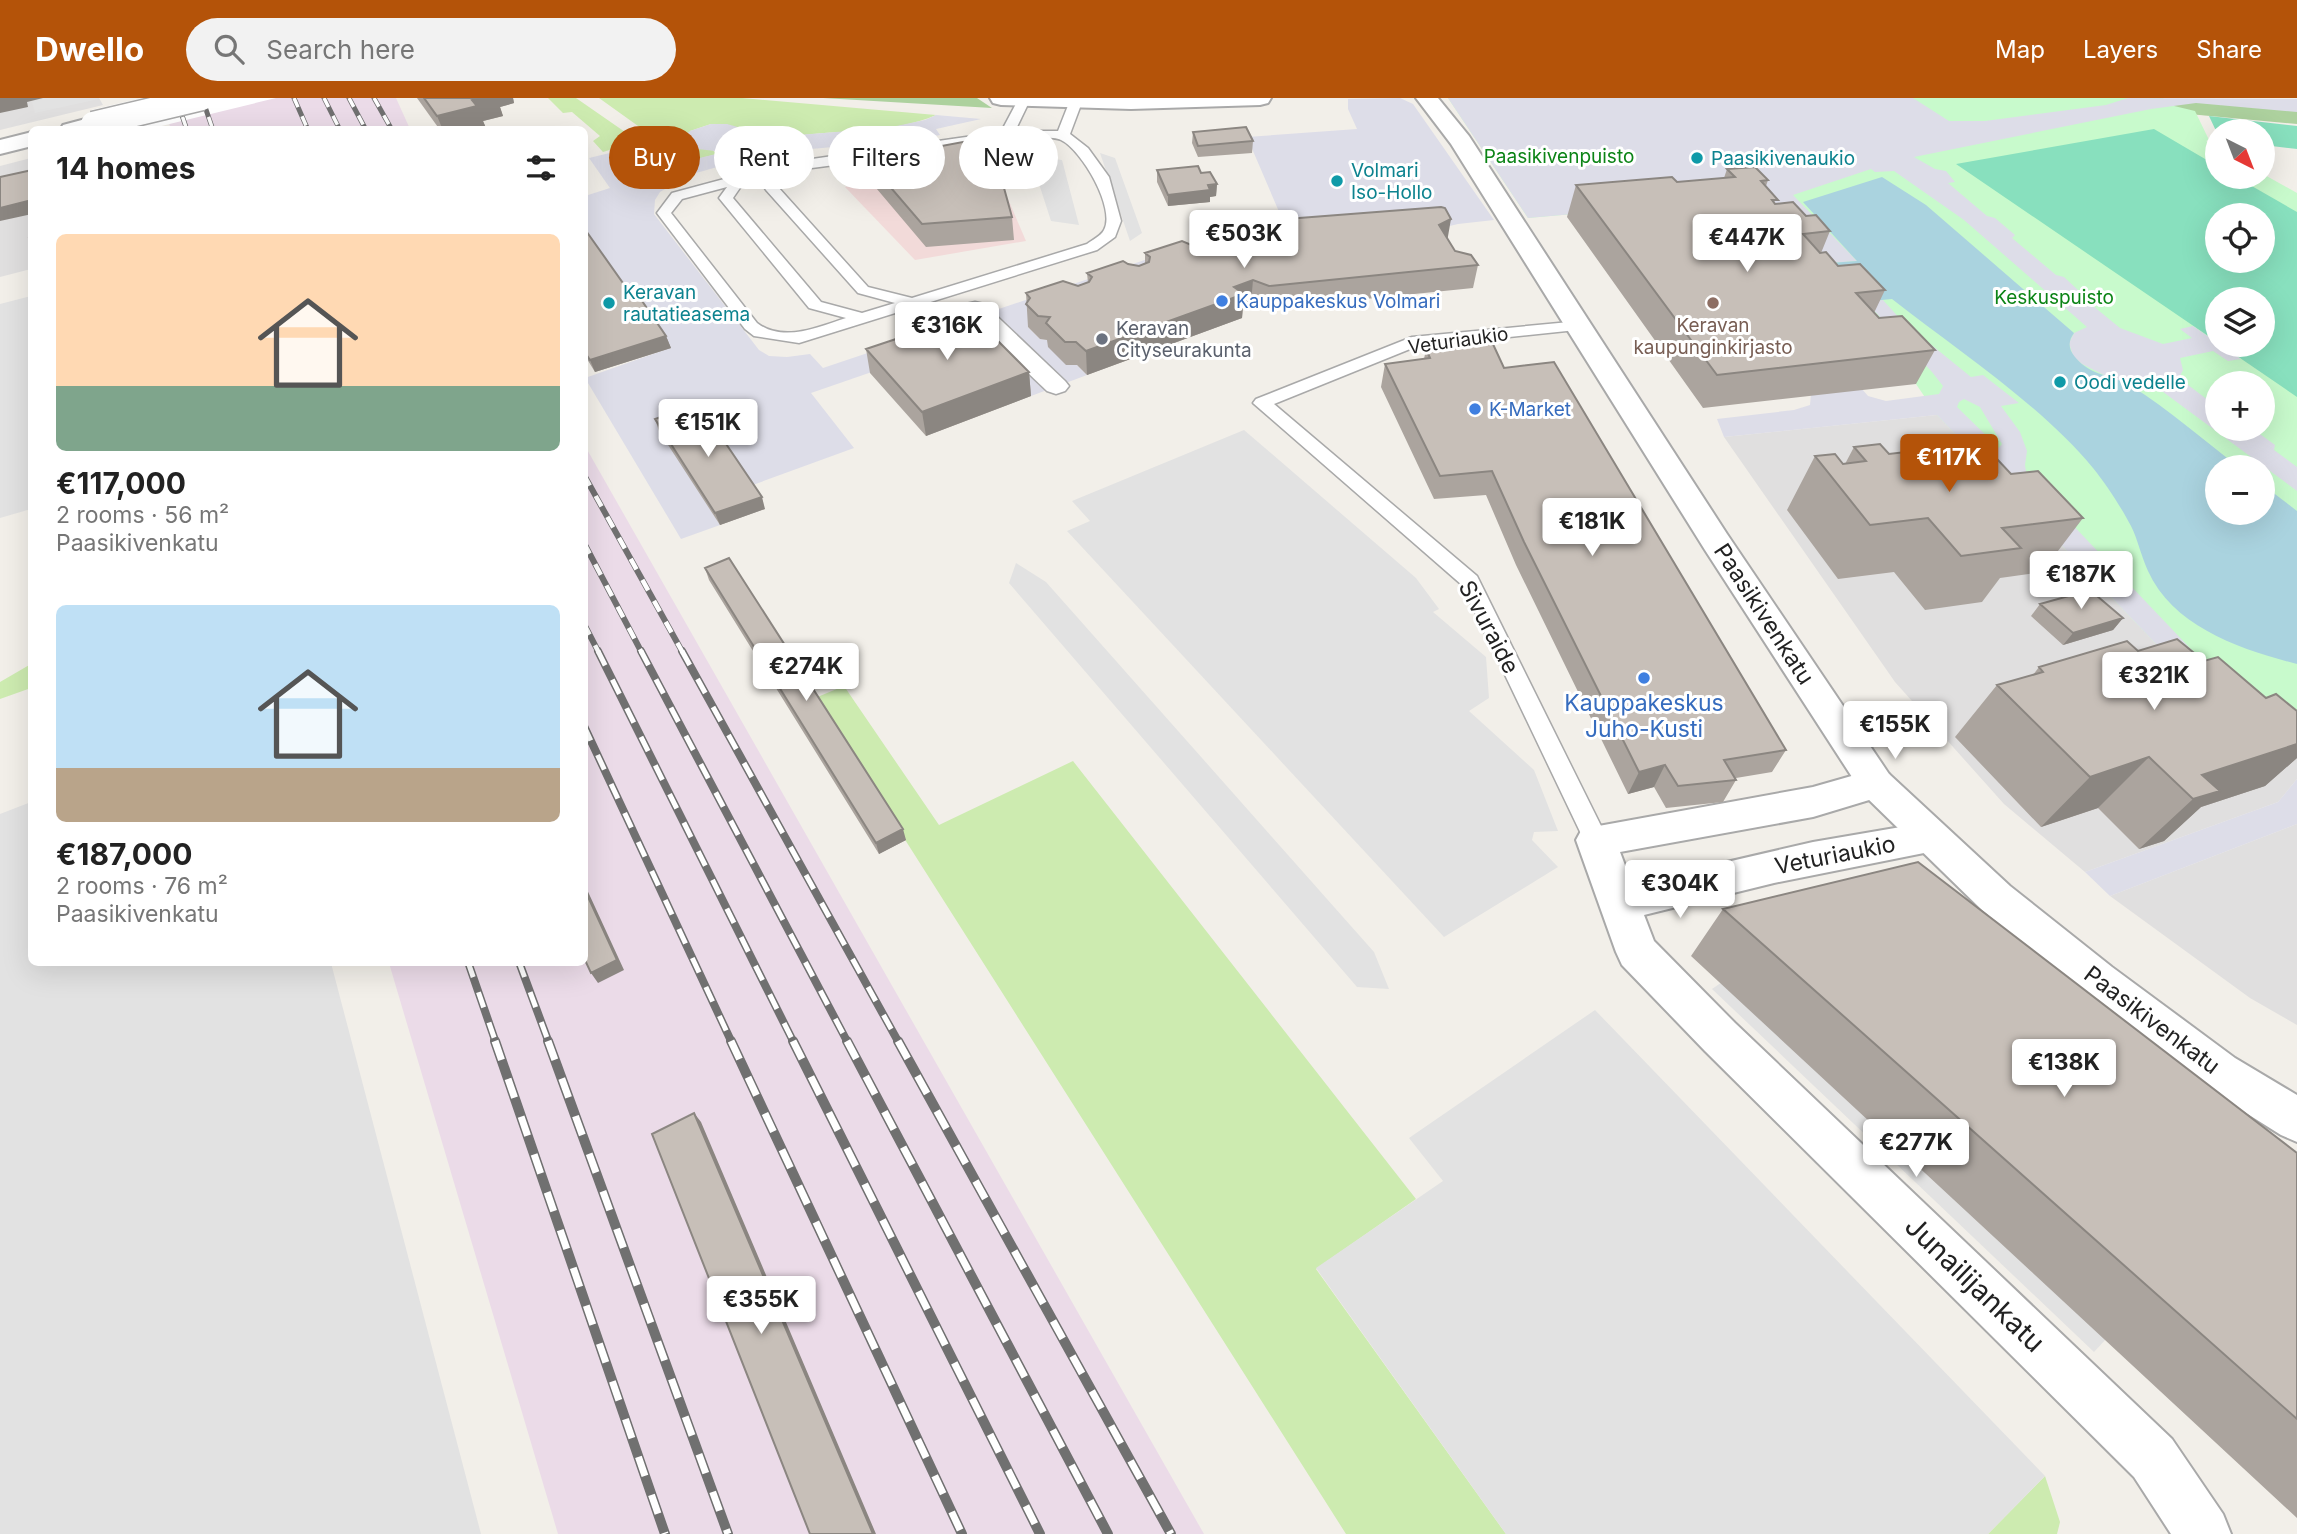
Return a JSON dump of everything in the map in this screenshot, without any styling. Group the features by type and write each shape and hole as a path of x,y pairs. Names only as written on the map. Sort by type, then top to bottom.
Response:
{"street":[{"path":"86,126 202,98"},
{"path":"1001,98 1174,103 1260,98"},
{"name":"Paasikivenkatu","path":"1427,98 1461,141 1716,542 1876,784 1996,898 2097,980 2219,1072 2297,1120"},
{"path":"0,147 28,140"},
{"path":"975,309 1056,386"},
{"path":"1595,840 1813,802 1876,784"},
{"name":"Veturiaukio","path":"1619,904 1841,852 1930,838"},
{"name":"Junailijankatu","path":"1595,840 1637,952 1720,1037 2154,1458 2203,1534"}],"lane":[{"path":"1011,126 1026,99"},
{"path":"1063,135 1073,100"},
{"path":"714,186 677,196 664,213 751,326 760,333 799,338 1092,247 1110,234 1114,221 1102,177 1083,151 1063,135 1058,135"},
{"path":"814,163 959,143"},
{"path":"732,189 726,198 815,306 862,318"},
{"path":"773,189 863,290 911,302"},
{"name":"Veturiaukio","path":"1262,403 1412,342 1580,326"},
{"name":"Sivuraide","path":"1262,403 1470,581 1595,840"}],"shaded area":[{"path":"0,98 99,98 103,105 0,130"},
{"path":"47,98 99,99 35,113 32,101"},
{"path":"160,98 396,98 409,126 170,126"},
{"path":"1400,98 1413,104 1494,220 1458,224 1028,327 1040,339 1052,340 1087,375 1031,396 973,337 811,393 854,448 750,486 660,431 720,525 681,539 588,383 588,377 670,348 639,312 588,238 588,195 609,188 665,189 655,200 654,214 759,350 769,356 810,354 823,368 1225,233 1286,228 1247,137 1357,129 1348,109 1348,99"},
{"name":"Paasikivenaukio","path":"1448,98 1913,98 1949,121 1985,121 2106,105 2128,98 2297,99 2297,112 2196,103 2151,109 1914,157 1935,169 1946,171 1955,182 1948,183 1987,216 1995,218 2015,235 2012,238 2056,275 2064,277 2078,290 2076,292 2120,328 2163,344 2192,338 2180,329 2193,326 2205,334 2205,353 2180,358 2183,370 2179,378 2205,398 2205,423 2155,386 2116,381 2082,364 2073,356 2069,343 2074,333 2087,327 1964,220 1894,171 1875,172 1871,169 1793,195 1857,261 1816,264 1743,199 1528,218"},
{"path":"936,115 981,119 945,127 896,126"},
{"path":"711,124 734,126 714,126 714,151 700,149 700,128"},
{"path":"828,133 828,147 814,149 814,134"},
{"path":"609,153 609,187 589,158"},
{"path":"1100,153 1115,158 1142,233 1130,241"},
{"path":"714,154 714,168 700,172 700,158"},
{"path":"28,159 28,270 0,277 0,166"},
{"path":"1058,160 1062,160 1079,225 1051,221 1041,189 1058,189"},
{"path":"959,163 959,189 1004,189 1026,241 915,260 847,189 945,189 945,166"},
{"path":"28,297 28,510 0,518 0,304"},
{"path":"1883,300 1902,321 1971,377 1983,375 2019,403 2001,406 2020,432 2027,451 2027,477 2208,667 2158,646 1937,415 1724,437 1717,419 1794,410 1810,405 1811,394 1862,389 1868,396 1886,401 1939,394 1943,386 1932,372 1865,301","holes":["1964,399 1980,407 2002,444 1999,448 1957,407"]},
{"name":"Paasikivenaukio","path":"2222,357 2241,359 2228,361"},
{"path":"1937,415 2158,646 2297,758 2297,779 2278,802 2085,872 2004,804 1895,682 1724,437"},
{"path":"1244,430 1416,578 1439,609 1433,612 1486,657 1489,698 1469,711 1534,770 1558,831 1534,832 1532,840 1558,867 1444,937 1067,531 1090,521 1072,501"},
{"name":"Paasikivenaukio","path":"2229,441 2270,441 2275,445 2274,450 2297,467 2297,491 2275,475 2275,455 2248,455"},
{"path":"588,451 1204,1534 558,1534 390,966 588,966"},
{"path":"1016,563 1046,582 1374,952 1389,989 1357,987 1009,583"},
{"path":"2297,779 2297,824 2110,896 2085,872 2278,802"},
{"path":"28,803 28,966 332,966 481,1534 0,1534 0,814"},
{"path":"2297,824 2297,1025 2250,998 2110,896"},
{"path":"1751,962 2133,1310 2094,1352 1712,989"},
{"path":"1595,1010 2045,1476 1988,1534 1506,1534 1316,1268 1443,1181 1409,1138"}],"green space":[{"path":"548,98 576,98 616,126 609,126 609,150 603,152 593,141 600,136 572,112 563,113"},
{"path":"599,98 742,98 936,115 898,126 828,126 828,133 814,134 814,126 638,126"},
{"path":"823,98 977,98 992,108"},
{"name":"Keskuspuisto","path":"1448,98 2163,98 2170,105 2195,111 2205,132 2205,189 2275,189 2275,181 2297,193 2297,758 2158,646 1937,415 1916,384 1743,199 1528,218"},
{"path":"2188,101 2297,110 2297,124 2275,122 2275,119 2178,113 2170,105"},
{"path":"2209,116 2235,119 2210,119"},
{"path":"2275,124 2297,126 2297,149 2275,146"},
{"path":"2154,129 2205,159 2205,189 2257,189 2297,212 2297,397 2275,382 2275,371 2259,371 2239,357 2275,357 2275,287 2205,287 2205,334 1956,164"},
{"path":"700,140 714,151 714,155 700,158"},
{"path":"28,666 28,689 0,699 0,682"},
{"path":"844,686 939,825 1073,761 1416,1199 1316,1269 1506,1534 1346,1534 815,698"},
{"path":"2045,1476 2060,1522 2057,1534 1988,1534"}],"water":[{"path":"1882,177 1926,205 2074,333 2070,348 2081,363 2095,372 2124,382 2145,395 2224,455 2205,455 2205,525 2275,525 2275,494 2297,511 2297,664 2232,643 2211,633 2174,607 2159,590 2148,571 2131,526 2098,474 2049,422 2024,400 1892,299 1850,303 1789,266 1857,261 1803,202"}],"pier":[{"path":"143,98 276,98 161,126 95,126 91,110"}],"building":[{"path":"424,98 480,98 472,100 477,106 437,116"},
{"path":"1246,127 1253,141 1198,146 1193,132"},
{"path":"959,143 959,189 1004,189 1012,217 922,224 892,189 945,189 945,145"},
{"path":"1198,166 1201,173 1210,172 1217,184 1208,185 1210,190 1168,195 1157,170"},
{"path":"1755,167 1768,180 1761,181 1778,200 1772,200 1775,204 1793,202 1806,216 1816,215 1830,231 1803,234 1820,253 1826,252 1838,266 1860,264 1885,290 1856,293 1879,318 1902,316 1935,350 1717,375 1576,185 1672,177 1677,182 1735,177 1727,169"},
{"path":"28,171 28,201 0,208 0,177"},
{"name":"Kauppakeskus Volmari","path":"1445,208 1451,219 1439,225 1455,251 1471,255 1478,265 1269,286 1253,280 1234,287 1244,294 1086,351 1076,342 1065,342 1046,323 1050,317 1038,316 1026,304 1030,298 1026,293 1063,281 1078,286 1089,282 1092,277 1087,273 1123,261 1139,266 1149,262 1150,257 1145,253 1182,241 1196,247 1237,233 1234,223"},
{"name":"Keravan rautatieasema","path":"588,234 635,300 640,298 666,336 590,360"},
{"path":"971,314 1029,372 922,412 866,349"},
{"name":"Kauppakeskus Juho-Kusti","path":"1492,342 1504,368 1554,362 1786,750 1724,760 1736,780 1678,786 1665,765 1639,772 1524,542 1492,471 1440,476 1385,364 1430,358 1426,349"},
{"path":"699,404 762,497 715,513 655,419"},
{"path":"1982,443 2011,474 2038,471 2083,518 2002,528 2021,548 1961,556 1928,518 1870,525 1815,456 1835,454 1843,464 1866,461 1854,447 1880,444 1889,454"},
{"path":"729,558 903,829 876,843 705,568"},
{"path":"2090,590 2123,618 2073,633 2040,604"},
{"path":"2177,639 2204,661 2218,657 2266,698 2276,694 2297,711 2297,744 2202,775 2220,791 2193,799 2149,757 2090,777 1997,685 2043,672 2039,667 2127,641 2138,651"},
{"path":"1918,862 2297,1153 2297,1419 1723,909"},
{"path":"588,897 617,960 591,973 588,966"},
{"path":"694,1113 873,1534 810,1534 652,1134"}],"railway":[{"path":"176,98 186,126"},
{"path":"202,98 212,126"},
{"path":"294,98 306,126"},
{"path":"324,98 338,126"},
{"path":"349,98 364,126"},
{"path":"374,98 390,126"},
{"path":"588,482 683,653"},
{"path":"588,551 642,653"},
{"path":"588,632 599,653"},
{"path":"641,651 848,1043"},
{"path":"682,651 899,1043"},
{"path":"599,653 793,1041"},
{"path":"588,735 732,1043"},
{"path":"469,966 496,1043"},
{"path":"520,966 549,1043"},
{"path":"495,1041 665,1534"},
{"path":"548,1041 728,1534"},
{"path":"731,1041 962,1534"},
{"path":"793,1041 1040,1534"},
{"path":"847,1041 1108,1534"},
{"path":"898,1041 1171,1534"}],"place":[{"name":"Paasikivenaukio","path":"1697,158"},
{"name":"Volmari Iso-Hollo","path":"1337,181"},
{"name":"Kauppakeskus Volmari","path":"1222,301"},
{"name":"Keravan rautatieasema","path":"609,303"},
{"name":"Keravan kaupunginkirjasto","path":"1713,303"},
{"name":"Keravan Cityseurakunta","path":"1102,339"},
{"name":"Oodi vedelle","path":"2060,382"},
{"name":"K-Market","path":"1475,409"},
{"name":"Kauppakeskus Juho-Kusti","path":"1644,678"}],"park label":[{"name":"Paasikivenpuisto","path":"1559,156"}]}
